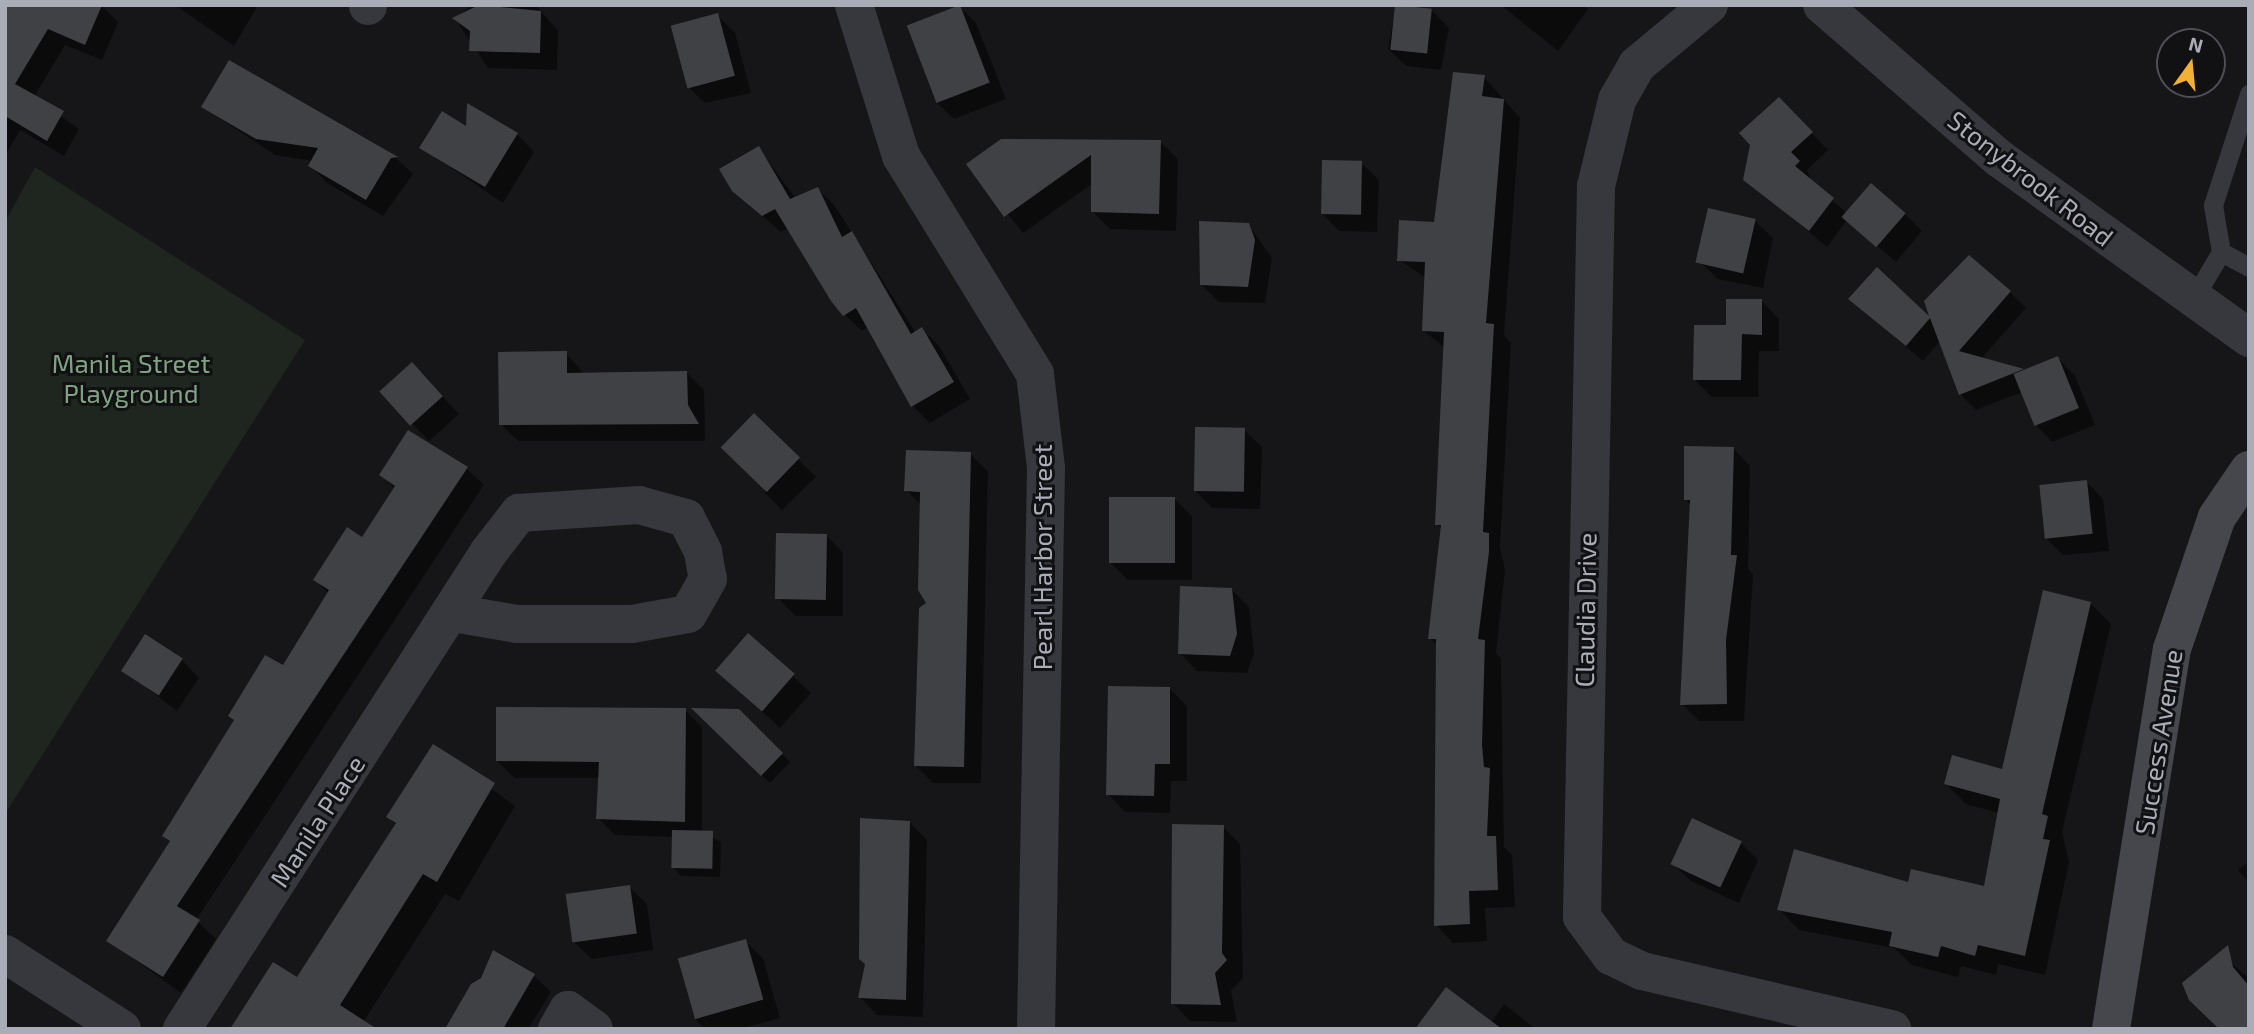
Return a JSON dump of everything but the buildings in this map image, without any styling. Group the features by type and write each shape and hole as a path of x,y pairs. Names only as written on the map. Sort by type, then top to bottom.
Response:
{"street":[{"name":"Pearl Harbor Street","path":"853,5 901,156 1035,374 1046,468 1036,1029"},
{"name":"Claudia Drive","path":"1709,5 1637,65 1617,100 1596,186 1578,889 1582,917 1611,956 1642,971 1892,1029"},
{"name":"Stonybrook Road","path":"1822,5 2000,159 2192,301 2249,338"},
{"name":"Success Avenue","path":"2112,1029 2179,623 2217,517 2249,470"},
{"name":"Manila Place","path":"182,1029 453,613 519,513 639,505 686,517 703,552 708,579 688,614 594,624 517,624 453,613"},
{"path":"5,954 122,1029"},
{"path":"557,1029 568,1010 594,1029"}],"lane":[{"path":"2192,301 2221,252 2213,205 2249,94"},
{"path":"2221,252 2249,267"}],"green space":[{"name":"Manila Street Playground","path":"35,167 305,340 5,814 5,222"}]}
